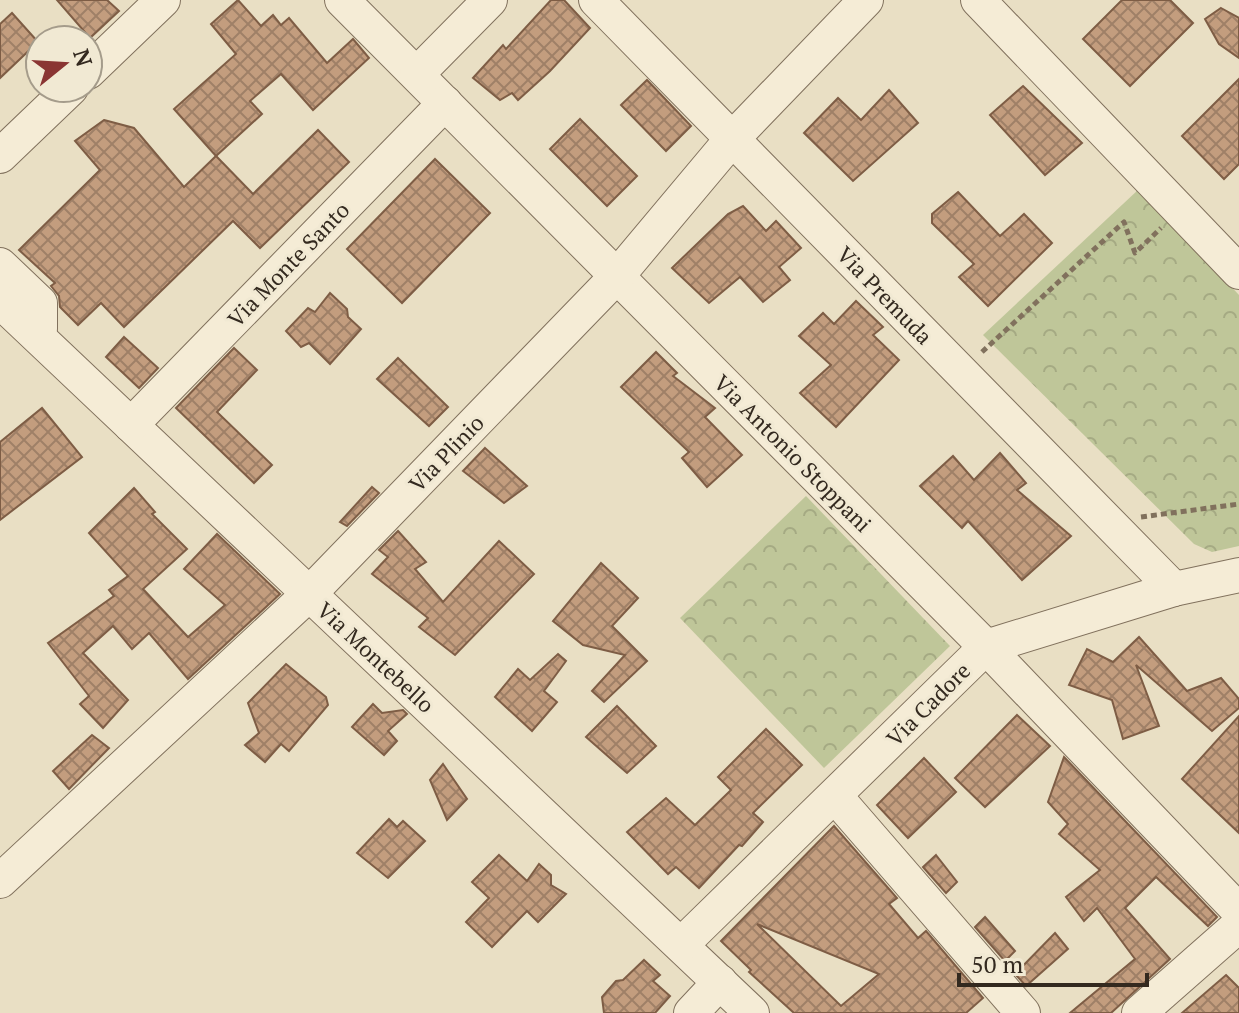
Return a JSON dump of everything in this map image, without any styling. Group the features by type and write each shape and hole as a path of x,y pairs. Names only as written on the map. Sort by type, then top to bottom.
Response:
{"street":[{"path":"104,57 163,0"},
{"name":"Via Antonio Stoppani","path":"342,0 986,647 1239,911"},
{"path":"417,74 490,0"},
{"name":"Via Premuda","path":"596,0 1174,589"},
{"name":"Via Plinio","path":"0,881 309,594 618,275 732,139 866,0"},
{"path":"978,0 1239,272"},
{"name":"Via Monte Santo","path":"131,425 445,103"},
{"path":"0,156 54,104"},
{"path":"0,265 40,303 40,329"},
{"name":"Via Montebello","path":"0,301 752,1013"},
{"name":"Via Cadore","path":"681,945 986,647 1174,589 1239,575"},
{"path":"835,796 1023,1013"},
{"path":"1139,1013 1239,925"},
{"path":"691,1013 720,982"}],"path":[{"path":"960,371 1124,222 1135,253 1179,210"},
{"path":"1108,522 1239,504"}],"green space":[{"path":"1139,189 1239,295 1239,546 1212,552 1194,544 983,335"},
{"path":"806,496 950,646 824,768 680,618"}],"building":[{"path":"57,0 107,0 119,11 104,25 78,24"},
{"path":"238,0 261,26 273,15 281,25 289,18 327,63 353,39 369,58 313,110 281,74 250,101 262,114 216,156 174,109 236,54 211,24"},
{"path":"551,0 564,0 590,28 518,100 512,93 500,100 473,78 503,45 506,49"},
{"path":"1122,0 1170,0 1193,23 1130,86 1083,39"},
{"path":"1221,8 1239,18 1239,58 1219,44 1205,19"},
{"path":"12,13 24,26 24,55 0,78 0,24"},
{"path":"1239,79 1239,164 1224,179 1182,136"},
{"path":"647,80 691,126 666,151 621,105"},
{"path":"1023,86 1082,143 1045,175 990,115"},
{"path":"889,90 918,123 853,181 804,133 838,98 861,120"},
{"path":"580,119 637,176 607,206 550,149"},
{"path":"104,120 134,128 184,187 216,156 253,194 318,130 349,162 260,248 233,221 124,327 101,303 78,325 60,307 59,296 51,286 55,283 19,250 100,170 75,141"},
{"path":"435,159 490,213 402,303 347,249"},
{"path":"958,192 1000,236 1024,214 1052,243 988,306 959,277 974,264 932,223 932,214"},
{"path":"743,206 766,231 776,221 801,248 779,267 790,280 763,302 740,277 709,303 672,268 728,214"},
{"path":"330,293 347,309 348,317 361,329 330,364 309,343 301,347 286,331 308,308 315,312"},
{"path":"856,301 883,327 873,335 899,360 836,427 800,393 831,365 799,336 823,313 834,324"},
{"path":"124,337 158,368 139,388 106,357"},
{"path":"234,348 257,370 217,412 272,465 254,483 176,408"},
{"path":"656,352 677,373 673,376 715,408 705,417 742,455 707,487 682,458 689,452 621,387"},
{"path":"398,358 448,407 429,426 377,379"},
{"path":"42,408 82,457 0,520 0,442"},
{"path":"485,448 527,486 504,503 463,471"},
{"path":"1000,453 1026,483 1017,490 1071,536 1022,580 968,521 962,528 920,486 953,456 974,480"},
{"path":"372,487 379,493 347,526 340,522"},
{"path":"134,488 155,512 152,514 187,549 143,589 188,637 225,605 184,569 217,534 280,594 188,679 149,633 132,649 113,626 83,653 128,700 103,728 80,704 89,696 48,643 114,596 109,590 128,576 89,533"},
{"path":"398,531 426,562 415,569 443,602 499,541 534,574 455,655 419,627 428,618 372,574 388,557 379,550"},
{"path":"601,563 638,598 612,626 647,661 604,702 592,691 625,655 583,645 553,621"},
{"path":"1139,637 1187,691 1221,678 1239,699 1239,708 1212,731 1136,665 1159,726 1123,739 1112,700 1069,685 1087,649 1113,662"},
{"path":"558,654 566,661 544,691 557,702 532,731 495,697 518,669 530,680"},
{"path":"286,664 326,697 328,705 289,751 281,744 265,762 245,745 259,733 248,703"},
{"path":"373,704 382,713 403,710 407,714 388,731 397,741 384,755 352,727"},
{"path":"617,706 656,746 627,773 586,737"},
{"path":"1017,715 1050,746 985,807 955,778"},
{"path":"1239,716 1239,833 1182,779"},
{"path":"766,729 802,765 753,813 763,822 699,888 676,867 668,874 627,832 666,798 695,825 731,790 718,777"},
{"path":"92,735 109,748 69,789 53,771"},
{"path":"1064,757 1217,917 1208,926 1156,877 1125,908 1170,959 1111,1013 1070,1013 1135,959 1097,908 1084,921 1066,897 1100,870 1059,834 1068,824 1048,802"},
{"path":"924,758 956,792 908,838 877,805"},
{"path":"443,764 467,799 447,820 430,780"},
{"path":"389,819 397,827 403,821 425,841 388,878 357,853"},
{"path":"834,826 897,898 889,904 918,938 926,931 983,998 966,1013 794,1013 749,972 751,970 721,941","holes":["757,924 879,974 841,1006"]},
{"path":"499,855 527,881 539,864 551,875 551,885 566,894 538,922 527,911 492,947 466,922 489,898 472,882"},
{"path":"936,855 957,882 946,893 923,867"},
{"path":"985,917 1015,951 1005,961 975,927"},
{"path":"1055,933 1068,949 1026,986 1015,974"},
{"path":"644,960 660,975 653,981 670,996 655,1013 604,1013 602,997 616,981 623,980"},
{"path":"1226,975 1239,988 1239,1013 1182,1013"}]}
